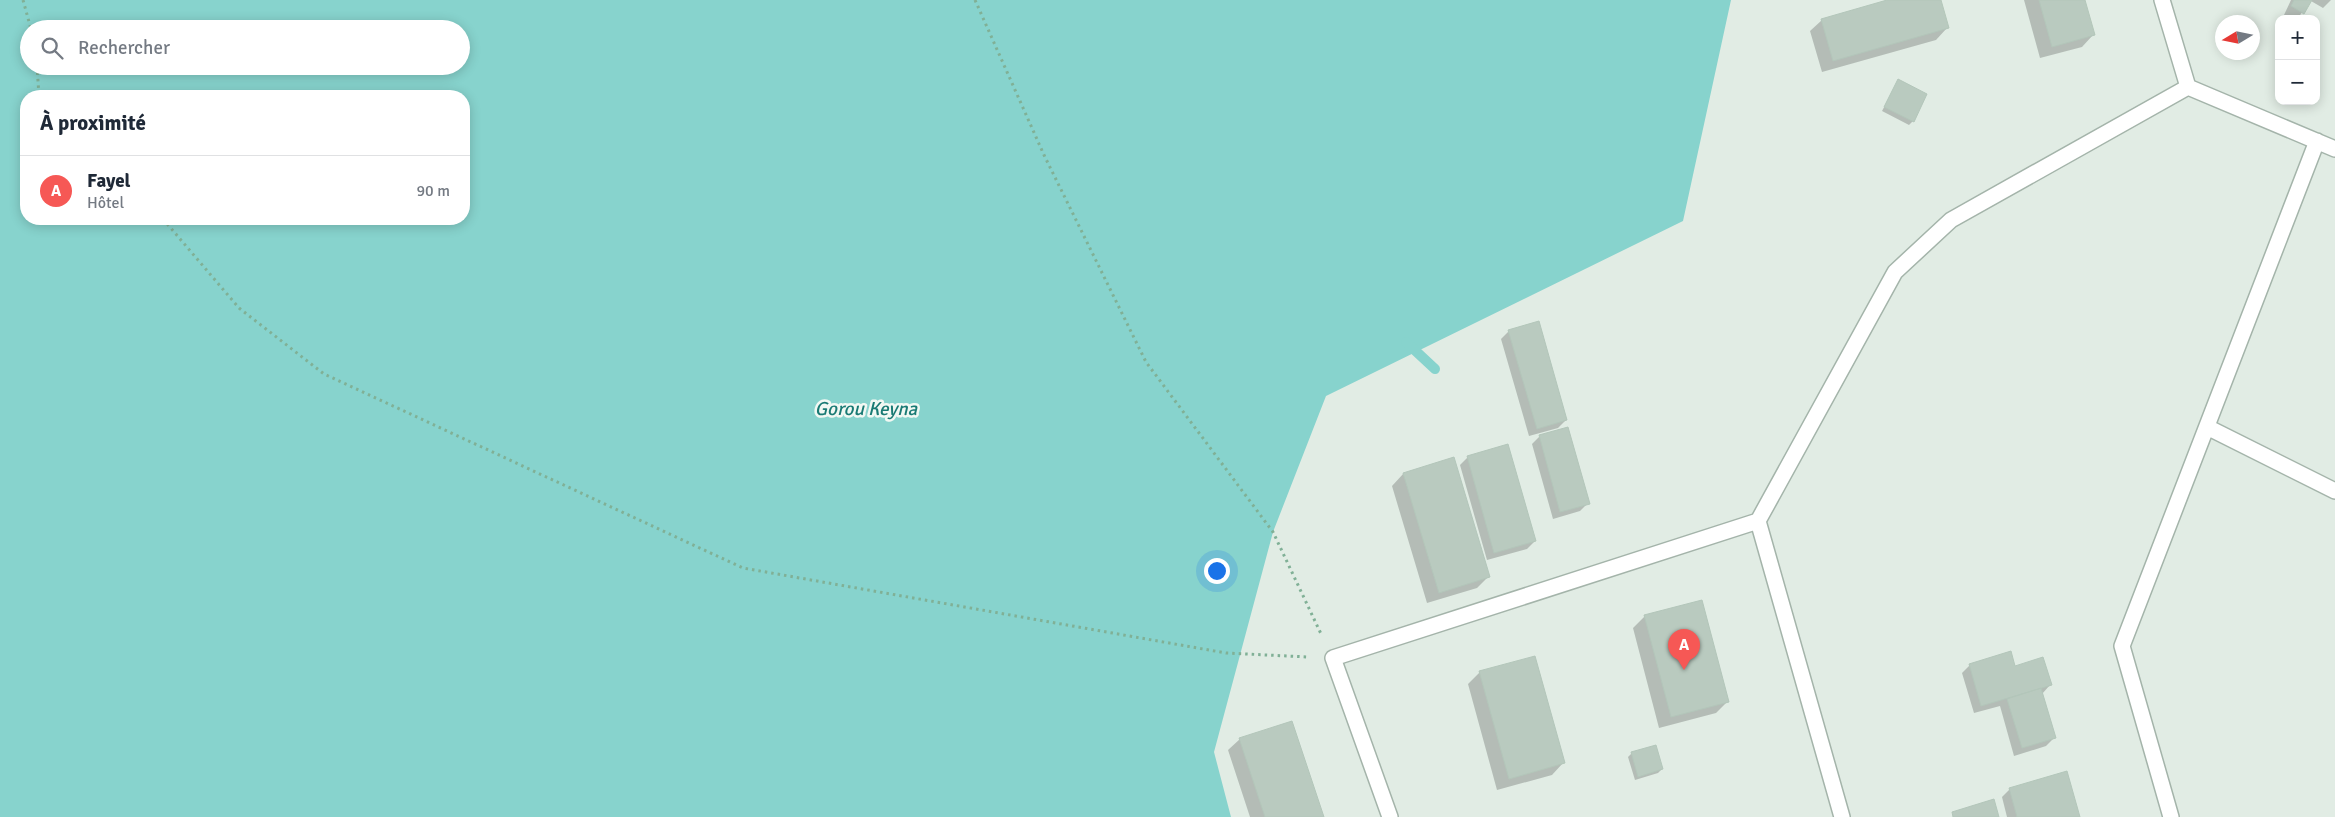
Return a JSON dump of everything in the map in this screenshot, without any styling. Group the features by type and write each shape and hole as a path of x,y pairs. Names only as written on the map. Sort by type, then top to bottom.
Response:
{"street":[{"path":"2162,0 2188,87"},
{"path":"1390,817 1333,658 1758,521 1895,272 1951,220 2188,87"},
{"path":"2188,87 2335,149"},
{"path":"2170,817 2122,646 2317,141"},
{"path":"2207,427 2335,491"},
{"path":"1758,521 1842,817"}],"path":[{"path":"23,0 29,20"},
{"path":"167,225 239,308 324,374 743,568 1226,653 1333,658 1273,532 1146,362 1044,155 975,0"},
{"path":"38,75 39,90"}],"water":[{"name":"Gorou Keyna","path":"0,0 1731,0 1683,221 1326,396 1273,532 1214,752 1231,817 0,817"}],"building":[{"path":"1887,0 1941,0 1949,28 1833,61 1821,19"},
{"path":"2039,0 2085,0 2095,35 2052,47"},
{"path":"2294,0 2312,0 2304,14 2291,6"},
{"path":"1898,79 1927,94 1914,122 1884,107"},
{"path":"1539,321 1567,420 1537,429 1508,330"},
{"path":"1568,427 1590,504 1560,512 1539,435"},
{"path":"1508,444 1536,541 1494,553 1467,456"},
{"path":"1454,457 1490,577 1439,593 1403,473"},
{"path":"1702,600 1729,702 1671,717 1644,615"},
{"path":"2011,651 2015,666 2043,657 2052,685 1981,706 1969,664"},
{"path":"1535,656 1565,763 1509,779 1479,671"},
{"path":"2041,688 2056,738 2022,748 2007,699"},
{"path":"1292,721 1324,817 1265,817 1239,738"},
{"path":"1656,745 1663,769 1638,777 1631,752"},
{"path":"2067,771 2080,817 2017,817 2009,788"},
{"path":"1994,799 1999,817 1953,817 1952,812"}],"waterway":[{"path":"1406,342 1435,369"}],"place":[{"name":"Fayel","path":"1684,670"}]}
